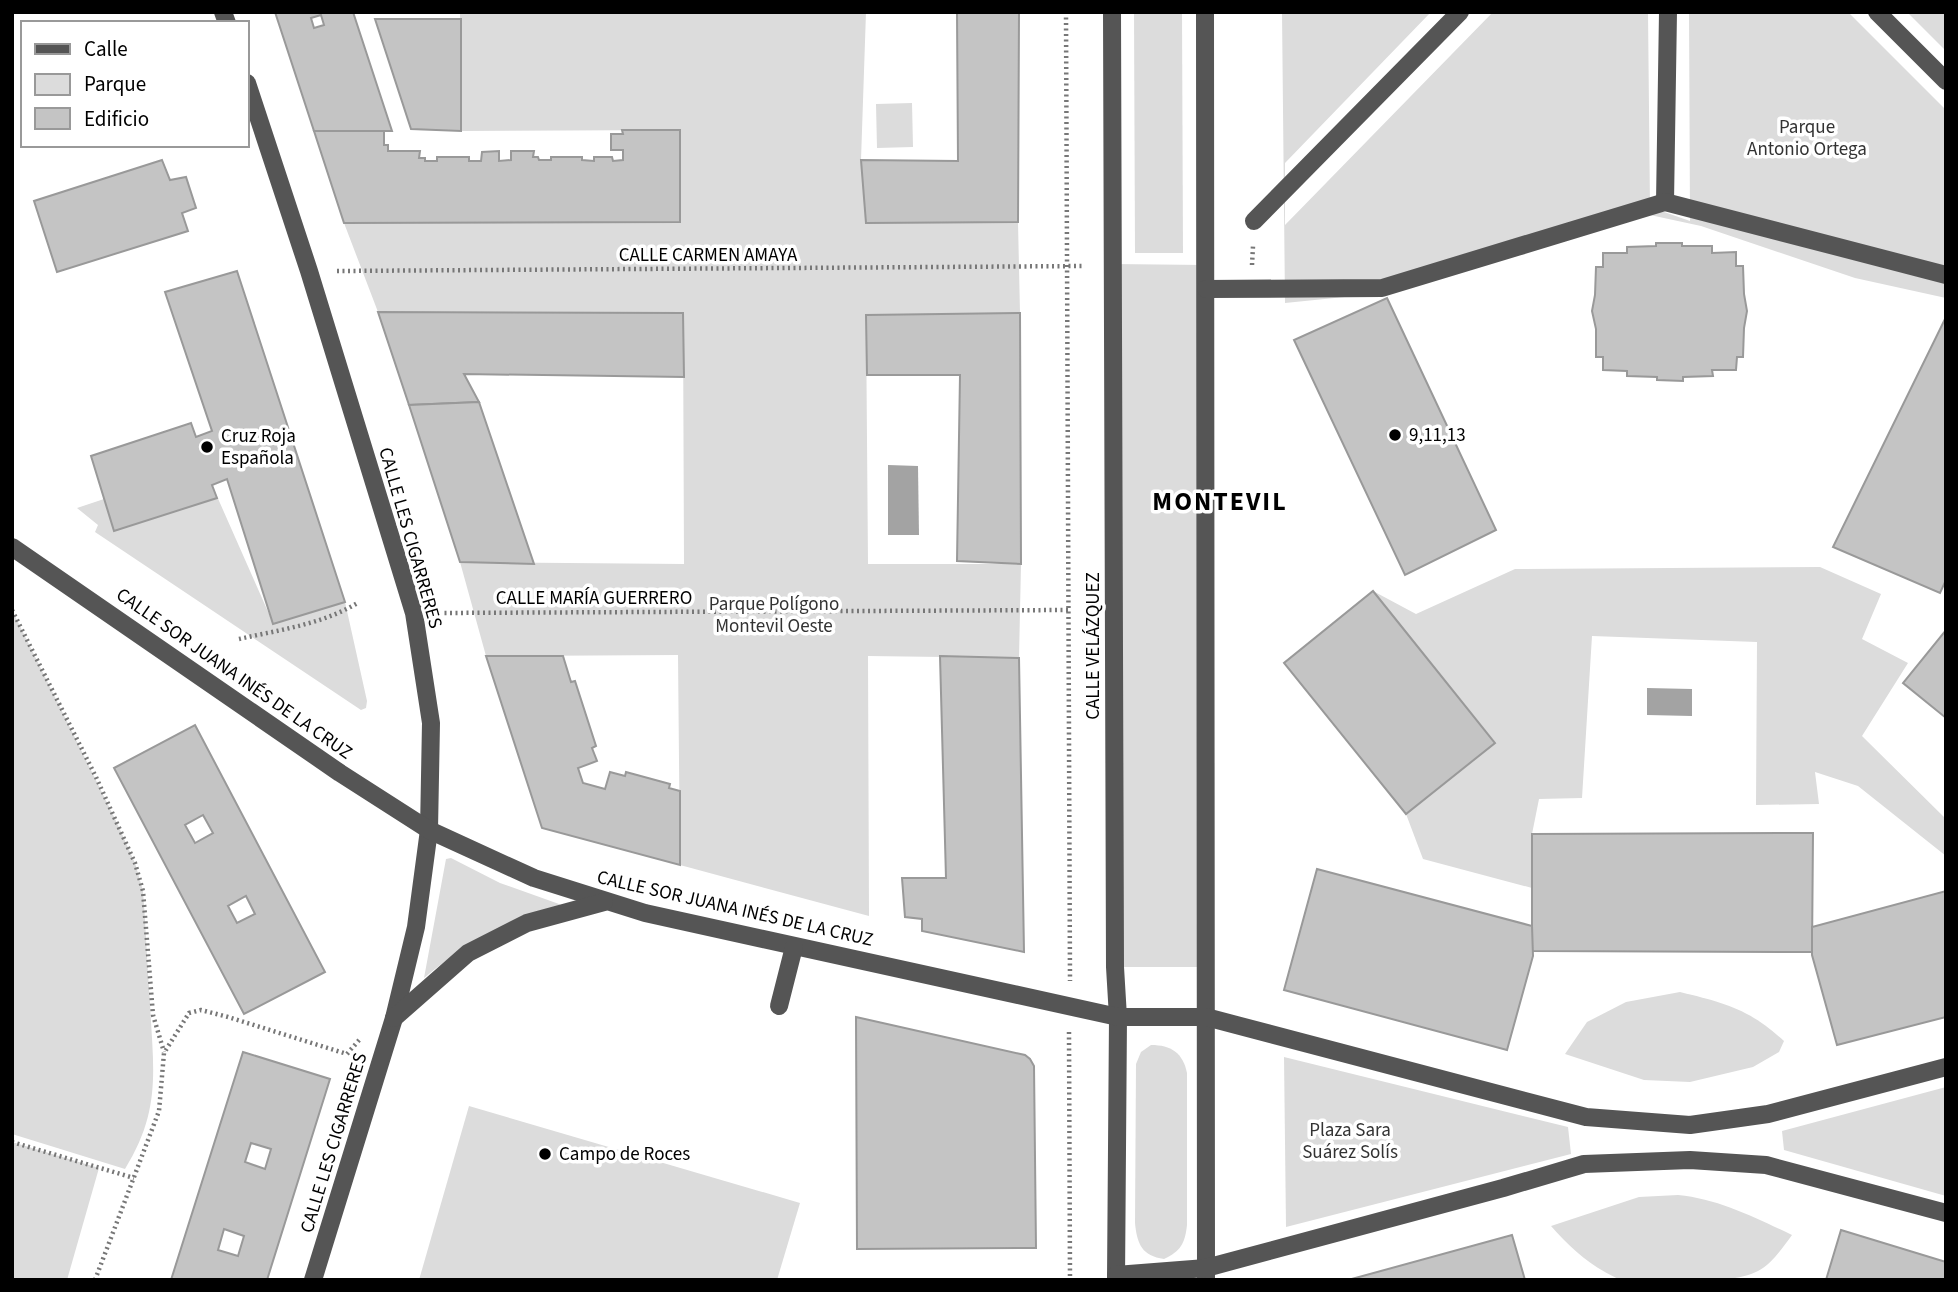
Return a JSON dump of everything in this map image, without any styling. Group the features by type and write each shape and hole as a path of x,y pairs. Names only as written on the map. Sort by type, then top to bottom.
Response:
{"street":[{"name":"CALLE VELÁZQUEZ","path":"1112,12 1115,939 1118,1017 1116,1277"},
{"path":"1205,12 1206,1274"},
{"path":"1254,220 1460,12"},
{"path":"1665,202 1668,12"},
{"path":"1877,12 1946,81"},
{"name":"CALLE LES CIGARRERES","path":"248,86 309,271 414,614 431,723 429,830 416,927 394,1018 313,1280"},
{"path":"1206,289 1382,288 1665,202 1946,275"},
{"name":"CALLE SOR JUANA INÉS DE LA CRUZ","path":"12,547 340,773 429,830 534,878 645,914 1069,1007 1118,1017 1206,1017"},
{"path":"394,1018 468,953 527,923 605,902"},
{"path":"779,1006 794,947"},
{"path":"1206,1017 1586,1117 1690,1125 1768,1114 1946,1067"},
{"path":"1116,1277 1206,1274 1584,1164 1690,1160 1766,1165 1946,1213"}],"path":[{"path":"1066,12 1070,1280"},
{"name":"CALLE CARMEN AMAYA","path":"331,271 1085,265"},
{"path":"239,639 302,625 346,610 359,602"},
{"path":"12,610 96,777 135,863 143,891 153,1015 164,1053 159,1111 94,1280"},
{"name":"CALLE MARÍA GUERRERO","path":"414,614 1069,610"},
{"path":"164,1053 189,1013 201,1010 347,1054 363,1035"},
{"path":"12,1142 134,1178"}],"green space":[{"name":"Parque Polígono Montevil Oeste","path":"460,12 866,12 861,160 866,223 1018,222 1020,313 866,315 868,564 1021,564 1019,658 868,656 869,916 680,865 678,655 486,656 460,562 684,564 683,313 378,312 344,223 680,221 679,130 461,131"},
{"path":"1134,12 1182,12 1183,253 1135,253"},
{"name":"Parque Antonio Ortega","path":"1282,12 1431,12 1285,163 1285,225 1493,12 1648,12 1650,207 1690,221 1689,12 1848,12 1946,110 1946,298 1855,278 1701,226 1650,215 1384,293 1285,303"},
{"path":"1907,12 1946,12 1946,51"},
{"path":"912,103 913,147 877,148 876,104"},
{"path":"1112,264 1205,265 1206,967 1115,967"},
{"path":"212,485 273,623 345,602 367,701 366,708 361,710 95,532 98,525 77,508 104,499"},
{"path":"1820,567 1881,594 1862,639 1908,663 1862,736 1946,819 1946,856 1858,786 1815,772 1819,804 1756,805 1757,642 1592,636 1582,798 1539,799 1532,834 1532,888 1423,859 1406,814 1495,742 1373,591 1416,614 1515,569"},
{"path":"12,610 117,823 135,863 143,891 153,1088 145,1127 125,1169 12,1134"},
{"path":"451,858 500,883 559,904 568,910 526,918 490,932 424,978 446,859"},
{"path":"1680,992 1748,1014 1784,1041 1779,1052 1753,1067 1690,1082 1644,1080 1565,1054 1587,1022 1626,1002"},
{"path":"1151,1045 1175,1051 1187,1073 1187,1225 1181,1246 1164,1259 1150,1255 1142,1248 1135,1223 1136,1064 1141,1052"},
{"name":"Plaza Sara Suárez Solís","path":"1284,1057 1568,1127 1571,1154 1286,1227"},
{"path":"1946,1087 1946,1196 1784,1150 1782,1131"},
{"name":"Campo de Roces","path":"469,1106 800,1203 777,1280 419,1280"},
{"path":"12,1142 99,1168 67,1280 12,1280"},
{"path":"1678,1195 1723,1205 1792,1235 1768,1264 1744,1276 1692,1282 1621,1280 1583,1257 1551,1226 1639,1197"}],"shaded area":[{"path":"888,465 918,466 919,535 888,535"},
{"path":"1647,688 1692,689 1692,716 1647,715"}],"building":[{"path":"275,12 353,12 392,131 314,131","holes":["321,15 324,25 314,28 311,18"]},
{"path":"957,12 1019,12 1018,222 866,223 861,160 958,161"},
{"path":"375,19 461,19 461,131 411,129"},
{"path":"622,130 680,130 680,222 344,223 314,131 384,131 384,145 388,145 388,151 420,151 419,158 425,158 425,161 437,161 437,157 469,157 469,161 481,161 482,152 499,151 499,161 511,160 511,151 534,151 533,157 538,157 539,160 551,160 551,157 582,157 582,160 594,161 594,157 612,157 613,161 623,160 623,150 611,150 611,134 623,134"},
{"path":"162,160 170,180 186,177 196,208 182,213 188,231 57,272 34,201"},
{"path":"1656,243 1712,246 1712,253 1736,252 1736,266 1743,266 1747,311 1743,357 1737,357 1736,370 1712,370 1713,376 1683,377 1683,381 1627,376 1627,371 1603,370 1603,357 1596,357 1596,329 1592,311 1596,267 1603,267 1603,253 1627,253 1627,247 1656,246"},
{"name":"Cruz Roja Española","path":"237,271 345,602 273,624 227,479 212,485 217,498 114,531 91,456 191,423 196,437 212,431 165,292"},
{"name":"9,11,13","path":"1387,298 1496,530 1405,575 1294,340"},
{"path":"378,312 683,313 684,377 464,374 479,402 409,405"},
{"path":"1020,313 1021,564 957,561 960,375 867,375 866,315"},
{"path":"1946,317 1946,580 1940,593 1833,547"},
{"path":"479,402 534,564 460,562 409,405"},
{"path":"1373,591 1495,743 1406,814 1284,663"},
{"path":"1946,630 1946,718 1903,683"},
{"path":"486,656 563,656 571,682 575,681 596,746 592,748 597,761 578,768 583,783 605,789 610,772 625,776 626,772 670,784 669,788 680,791 680,865 542,828"},
{"path":"940,656 1019,658 1024,952 922,931 922,919 905,917 902,878 946,878"},
{"path":"195,725 325,972 244,1014 114,768","holes":["203,815 213,833 195,843 185,825","246,896 255,914 237,923 228,906"]},
{"path":"1813,833 1812,952 1532,951 1532,834"},
{"path":"1317,869 1532,926 1533,956 1507,1050 1284,990"},
{"path":"1946,891 1946,1017 1837,1045 1812,955 1812,927"},
{"path":"856,1017 1025,1055 1030,1059 1034,1066 1036,1248 857,1249"},
{"path":"243,1052 330,1079 267,1280 171,1280","holes":["251,1143 271,1149 265,1169 245,1162","224,1229 244,1236 238,1256 218,1250"]},
{"path":"1841,1230 1946,1262 1946,1280 1826,1280"},
{"path":"1512,1235 1525,1280 1348,1280"}],"place":[{"name":"9,11,13","path":"1395,435"},
{"name":"Cruz Roja Española","path":"207,447"},
{"name":"Campo de Roces","path":"545,1154"}],"district":[{"name":"MONTEVIL","path":"1220,501"}]}
